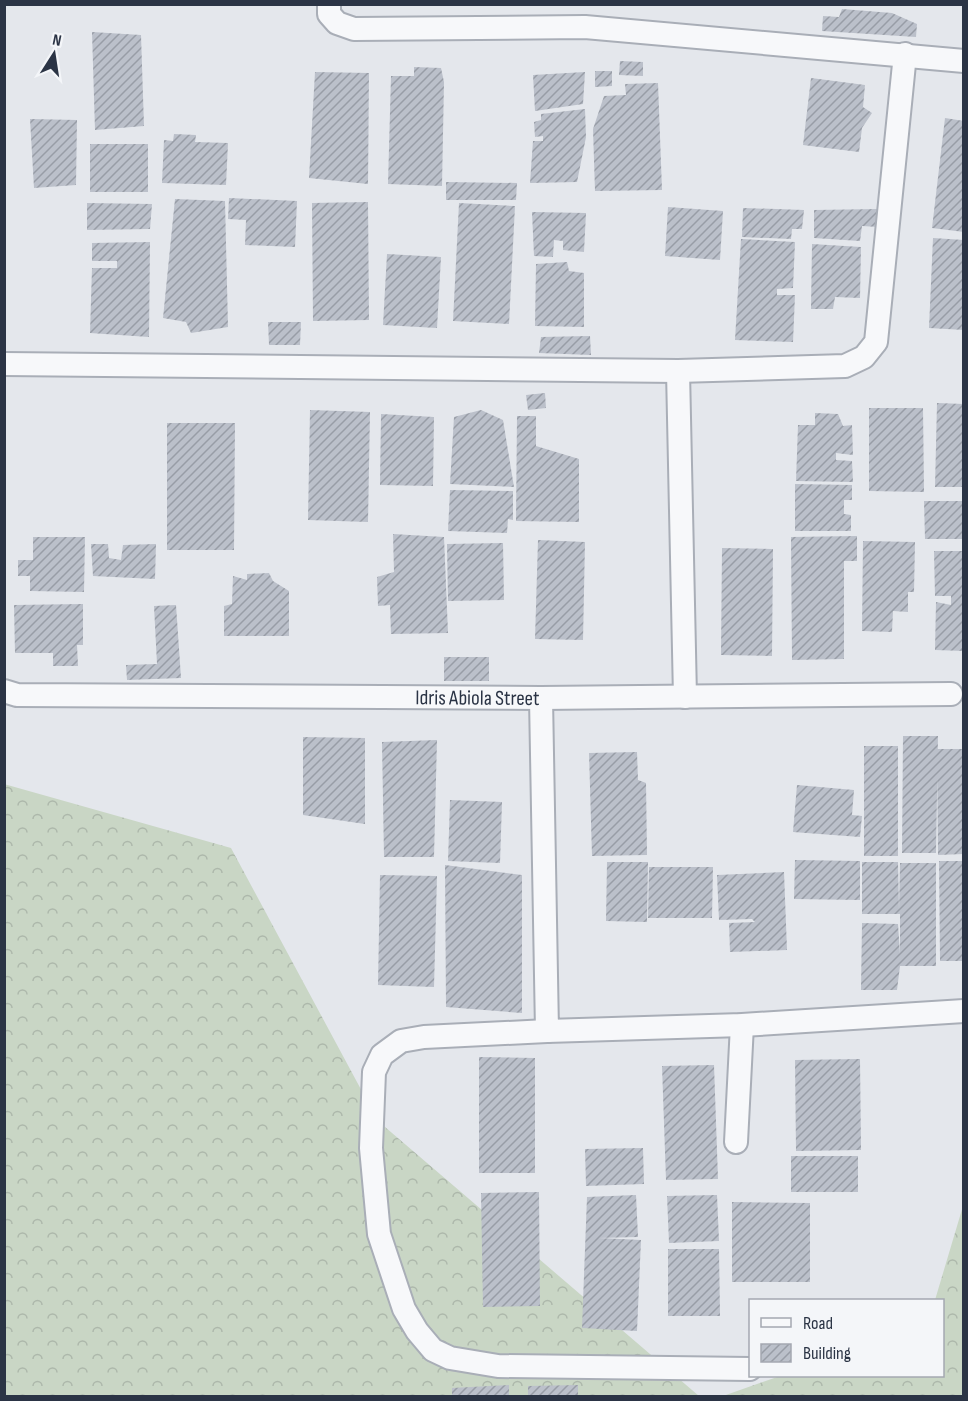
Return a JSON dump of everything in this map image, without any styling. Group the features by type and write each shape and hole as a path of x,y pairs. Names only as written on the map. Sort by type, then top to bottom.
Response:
{"street":[{"path":"333,14 354,29 585,27 963,61"},
{"path":"4,364 678,371 845,366 864,357 876,342 905,54"},
{"path":"678,371 685,697"},
{"name":"Idris Abiola Street","path":"4,691 17,695 541,698 951,694"},
{"path":"541,698 547,1031"},
{"path":"749,1369 498,1366 450,1358 433,1350 404,1309 379,1234 371,1148 374,1072 382,1055 402,1041 424,1037 742,1025 963,1011"},
{"path":"736,1142 742,1025"}],"green space":[{"path":"4,784 231,848 378,1121 699,1396 5,1396"},
{"path":"963,1206 963,1396 723,1396 777,1377 944,1377 944,1299 935,1299"}],"building":[{"path":"842,9 892,13 917,24 916,37 822,31 823,16 839,17"},
{"path":"92,32 141,35 144,126 95,130"},
{"path":"620,61 643,62 643,76 619,75"},
{"path":"414,67 441,68 444,82 442,186 388,184 391,76 414,76"},
{"path":"595,71 612,71 612,86 595,87"},
{"path":"315,72 369,73 368,184 309,178"},
{"path":"585,72 583,104 535,111 533,75"},
{"path":"811,78 865,85 863,107 872,113 862,128 859,152 803,145"},
{"path":"658,83 662,190 595,191 593,129 604,96 626,95 625,84"},
{"path":"585,109 586,137 577,182 530,183 533,141 543,141 543,136 535,137 534,122 541,120 541,114"},
{"path":"945,118 964,121 964,232 932,228"},
{"path":"30,119 77,120 76,185 34,188"},
{"path":"174,134 196,135 195,142 228,143 226,185 162,183 164,140 173,141"},
{"path":"90,144 148,144 148,192 90,192"},
{"path":"446,182 517,183 516,200 446,200"},
{"path":"229,198 297,201 295,247 245,245 246,220 228,219"},
{"path":"175,199 225,201 228,327 191,333 186,322 163,318"},
{"path":"368,202 369,320 313,321 312,203"},
{"path":"87,203 152,204 150,229 87,230"},
{"path":"459,203 515,206 509,324 453,321"},
{"path":"668,207 723,211 720,260 665,256"},
{"path":"743,208 804,210 802,229 792,229 791,239 742,237"},
{"path":"879,209 878,227 862,226 860,241 814,238 814,210"},
{"path":"532,212 586,213 584,252 563,250 563,241 554,240 553,257 534,256"},
{"path":"933,238 964,240 964,330 929,328"},
{"path":"741,239 795,242 793,288 777,289 777,295 795,295 793,342 735,340"},
{"path":"150,242 149,337 90,333 92,268 117,268 117,261 92,261 92,243"},
{"path":"812,244 861,247 860,298 835,297 833,309 811,309"},
{"path":"387,254 441,257 437,328 383,325"},
{"path":"567,262 569,271 584,273 584,327 535,326 536,264"},
{"path":"268,322 301,322 300,345 269,345"},
{"path":"590,336 591,355 539,353 541,337"},
{"path":"545,393 546,408 528,410 526,395"},
{"path":"937,403 964,404 964,487 935,487"},
{"path":"869,408 923,408 924,492 869,491"},
{"path":"310,410 370,412 368,522 308,520"},
{"path":"481,410 503,420 514,487 450,484 454,417"},
{"path":"815,413 838,414 843,426 852,425 853,455 836,453 836,460 852,461 853,482 796,481 798,425 815,425"},
{"path":"381,414 434,417 433,486 380,485"},
{"path":"517,416 536,416 536,446 579,459 579,522 516,521"},
{"path":"167,423 235,423 234,550 167,550"},
{"path":"795,484 852,485 852,500 844,500 844,514 851,515 851,531 795,531"},
{"path":"450,490 513,491 513,520 508,519 507,533 448,531"},
{"path":"924,501 964,501 964,539 925,539"},
{"path":"393,534 444,537 448,633 391,634 390,605 378,606 377,577 394,572"},
{"path":"857,536 857,561 844,561 844,659 792,660 791,537"},
{"path":"33,537 85,537 84,592 30,591 30,576 18,576 18,560 33,560"},
{"path":"538,540 585,542 583,640 535,639"},
{"path":"863,541 915,542 914,592 908,592 908,612 893,611 892,632 862,631"},
{"path":"503,543 504,600 448,601 447,544"},
{"path":"91,544 108,544 109,558 121,560 123,545 156,544 155,579 93,576"},
{"path":"722,548 773,549 772,656 721,655"},
{"path":"934,551 964,551 964,651 935,650 936,602 951,605 951,596 935,596"},
{"path":"269,573 273,581 289,591 289,636 224,636 224,606 232,604 233,576 247,580 247,574"},
{"path":"83,604 83,645 77,645 78,666 53,666 53,653 15,653 14,605"},
{"path":"176,605 181,678 127,680 126,665 157,664 154,606"},
{"path":"444,657 489,657 489,681 444,681"},
{"path":"903,736 938,736 936,853 902,853"},
{"path":"303,737 365,738 365,824 303,815"},
{"path":"437,740 434,857 384,857 382,742"},
{"path":"864,746 898,746 898,856 864,856"},
{"path":"937,749 964,749 964,854 938,855"},
{"path":"637,752 638,780 646,783 647,855 592,856 589,753"},
{"path":"797,785 854,790 852,815 862,816 860,837 793,832"},
{"path":"450,800 502,802 500,863 448,861"},
{"path":"795,860 860,861 860,900 794,899"},
{"path":"939,861 964,861 964,961 940,961"},
{"path":"607,862 648,862 647,922 606,921"},
{"path":"862,862 898,862 899,910 900,863 936,863 936,966 900,966 897,990 861,990 862,923 898,924 900,954 900,914 862,914"},
{"path":"445,865 522,875 522,1013 446,1007"},
{"path":"649,867 713,867 712,918 648,918"},
{"path":"784,872 787,950 730,952 729,923 755,922 752,919 719,920 717,875"},
{"path":"380,875 437,876 434,987 378,985"},
{"path":"479,1057 535,1058 535,1173 479,1173"},
{"path":"860,1059 861,1150 796,1151 795,1060"},
{"path":"714,1065 718,1179 666,1180 662,1066"},
{"path":"643,1148 644,1184 586,1186 585,1149"},
{"path":"791,1156 858,1156 858,1192 791,1192"},
{"path":"539,1192 540,1306 483,1307 481,1193"},
{"path":"636,1195 638,1237 599,1238 641,1240 637,1331 582,1328 587,1197"},
{"path":"717,1195 719,1241 669,1243 667,1196"},
{"path":"732,1202 810,1203 810,1282 732,1282"},
{"path":"668,1249 719,1249 720,1316 668,1316"},
{"path":"509,1385 509,1396 452,1396 452,1388"},
{"path":"578,1385 578,1396 528,1396 528,1386"}]}
